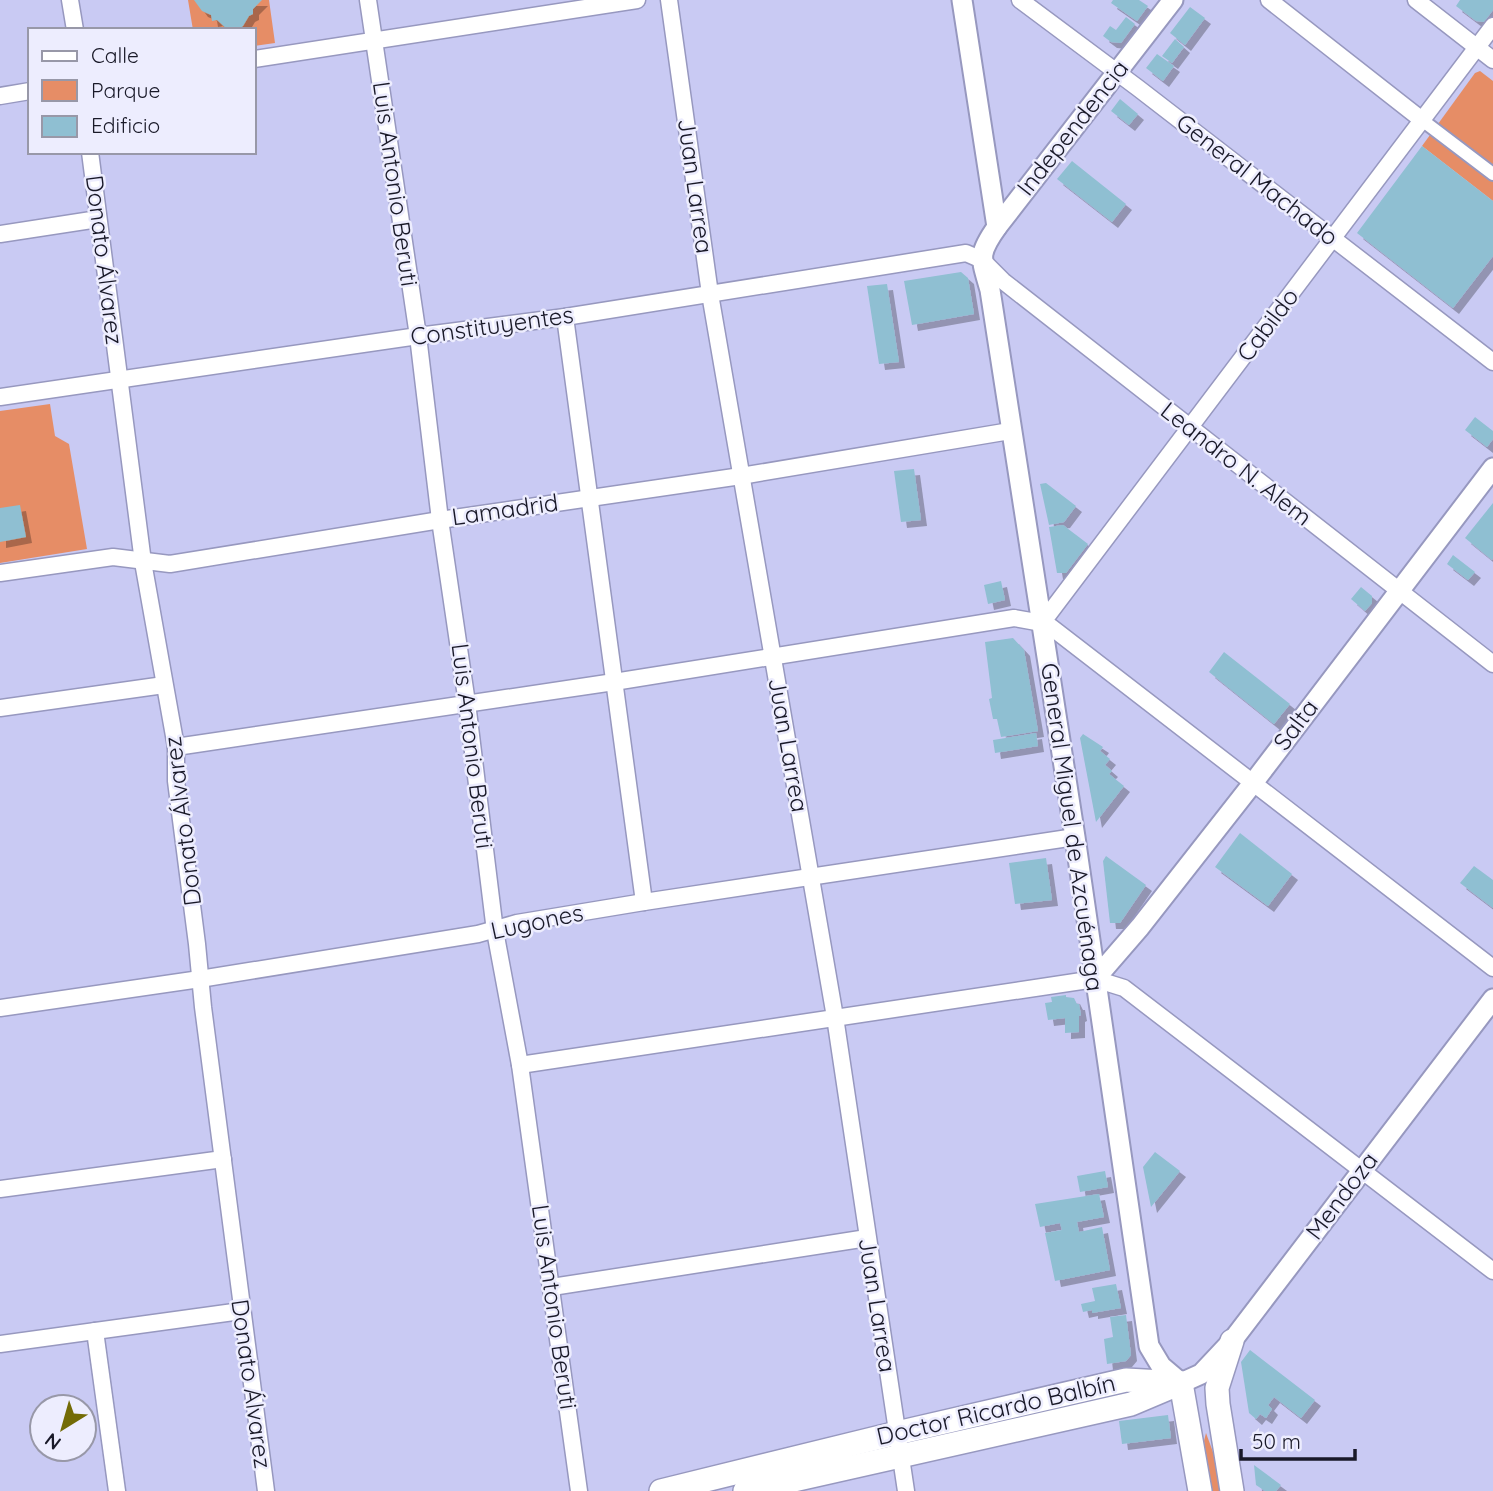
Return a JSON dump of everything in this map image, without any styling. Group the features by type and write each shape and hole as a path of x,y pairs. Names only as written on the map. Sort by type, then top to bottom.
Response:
{"main road":[{"path":"1232,1340 1217,1388 1232,1491"},
{"name":"Doctor Ricardo Balbín","path":"661,1491 899,1444 1019,1431 1131,1404 1181,1383"},
{"path":"1181,1383 1199,1397 1208,1412 1227,1462"},
{"path":"1181,1383 1200,1491"},
{"name":"Doctor Ricardo Balbín","path":"745,1491 899,1444"}],"street":[{"path":"70,0 75,28"},
{"name":"Luis Antonio Beruti","path":"368,0 418,336 495,931 520,1065 579,1491"},
{"path":"519,0 521,17"},
{"path":"256,59 637,0"},
{"name":"Juan Larrea","path":"669,0 710,294 835,1017 906,1491"},
{"path":"962,0 997,227"},
{"name":"General Machado","path":"1020,0 1493,362"},
{"name":"Independencia","path":"982,260 984,246 997,227 1173,0"},
{"path":"1269,0 1493,174"},
{"path":"1416,0 1493,60"},
{"name":"Cabildo","path":"1042,623 1493,26"},
{"path":"0,96 28,92"},
{"name":"Donato Álvarez","path":"90,154 143,562 176,747 176,781 241,1311 266,1491"},
{"path":"0,234 98,219"},
{"name":"Constituyentes","path":"0,397 565,317 966,253 982,260"},
{"name":"Leandro N. Alem","path":"982,260 1003,281 1493,664"},
{"name":"General Miguel de Azcuénaga","path":"982,260 990,290 1042,623 1149,1346 1161,1366 1181,1383"},
{"path":"565,317 644,902"},
{"name":"Lamadrid","path":"0,573 113,557 170,564 440,520 741,476 1010,431"},
{"name":"Salta","path":"1095,979 1140,927 1253,783 1493,468"},
{"path":"176,747 614,682 1014,618 1051,627 1493,968"},
{"path":"0,708 164,685"},
{"name":"Lugones","path":"0,1008 495,931 517,923 644,902 1074,837"},
{"path":"520,1065 1095,979 1124,988 1493,1271"},
{"name":"Mendoza","path":"1181,1383 1201,1374 1232,1340 1493,999"},
{"path":"0,1189 223,1159"},
{"path":"552,1286 867,1238"},
{"path":"0,1344 241,1311"},
{"path":"94,1331 117,1491"}],"green space":[{"path":"188,0 269,0 275,43 256,46 256,28 193,28"},
{"path":"1480,71 1493,81 1493,201 1422,146 1475,73"},
{"path":"50,404 55,436 69,444 87,549 0,563 0,411"},
{"path":"1206,1433 1217,1463 1221,1491 1212,1491 1204,1441"}],"building":[{"path":"194,0 262,0 240,28 226,28 217,20 212,21 211,15 202,11"},
{"path":"1113,0 1139,0 1148,6 1137,21 1111,3"},
{"path":"1460,0 1493,0 1493,10 1484,22 1476,21 1456,6"},
{"path":"1190,7 1205,18 1185,45 1170,33"},
{"path":"1126,17 1135,24 1121,43 1111,42 1103,36 1110,26 1116,30"},
{"path":"1175,39 1184,47 1172,63 1162,56"},
{"path":"1157,54 1174,66 1163,81 1146,68"},
{"path":"1120,99 1138,114 1129,125 1111,111"},
{"path":"1422,146 1493,201 1493,256 1453,308 1357,233"},
{"path":"1072,161 1126,204 1112,222 1057,179"},
{"path":"961,272 968,278 974,314 912,325 904,281"},
{"path":"887,284 899,362 879,364 867,286"},
{"path":"1475,417 1493,431 1493,439 1487,447 1465,430"},
{"path":"914,469 921,520 901,522 894,471"},
{"path":"1046,483 1076,506 1064,522 1049,525 1040,484"},
{"path":"1493,503 1493,558 1492,560 1465,538"},
{"path":"20,505 26,537 0,542 0,508"},
{"path":"1063,525 1088,544 1066,573 1057,573 1049,527"},
{"path":"1453,555 1475,572 1468,580 1447,564"},
{"path":"1001,581 1005,600 988,604 984,585"},
{"path":"1361,587 1372,596 1372,603 1365,611 1351,599"},
{"path":"1013,638 1024,650 1038,731 1001,737 997,719 993,719 989,699 992,698 985,642"},
{"path":"1224,652 1290,704 1274,724 1209,672"},
{"path":"1036,733 1038,746 995,753 993,740"},
{"path":"1083,734 1103,747 1100,751 1110,759 1105,765 1112,771 1109,774 1124,786 1096,822 1080,738"},
{"path":"1240,833 1292,874 1268,906 1215,867"},
{"path":"1106,856 1146,885 1120,923 1110,923 1103,861"},
{"path":"1046,858 1052,900 1015,904 1009,863"},
{"path":"1474,866 1493,880 1493,908 1460,883"},
{"path":"1066,995 1079,1004 1079,1032 1065,1033 1065,1018 1048,1020 1045,1003 1052,1002 1051,997"},
{"path":"1155,1152 1180,1171 1151,1207 1143,1167"},
{"path":"1105,1171 1108,1187 1080,1192 1077,1176"},
{"path":"1099,1194 1104,1217 1077,1222 1079,1232 1102,1227 1110,1270 1055,1281 1045,1233 1062,1230 1060,1223 1040,1227 1035,1204"},
{"path":"1116,1284 1121,1308 1083,1312 1081,1304 1095,1301 1092,1288"},
{"path":"1126,1315 1131,1355 1126,1361 1107,1364 1104,1339 1113,1337 1110,1317"},
{"path":"1250,1350 1315,1400 1301,1418 1274,1397 1268,1405 1272,1409 1266,1418 1260,1414 1256,1419 1249,1413 1241,1362"},
{"path":"1168,1415 1171,1438 1122,1444 1119,1421"},
{"path":"1254,1465 1281,1485 1276,1491 1265,1491 1256,1485"}]}
